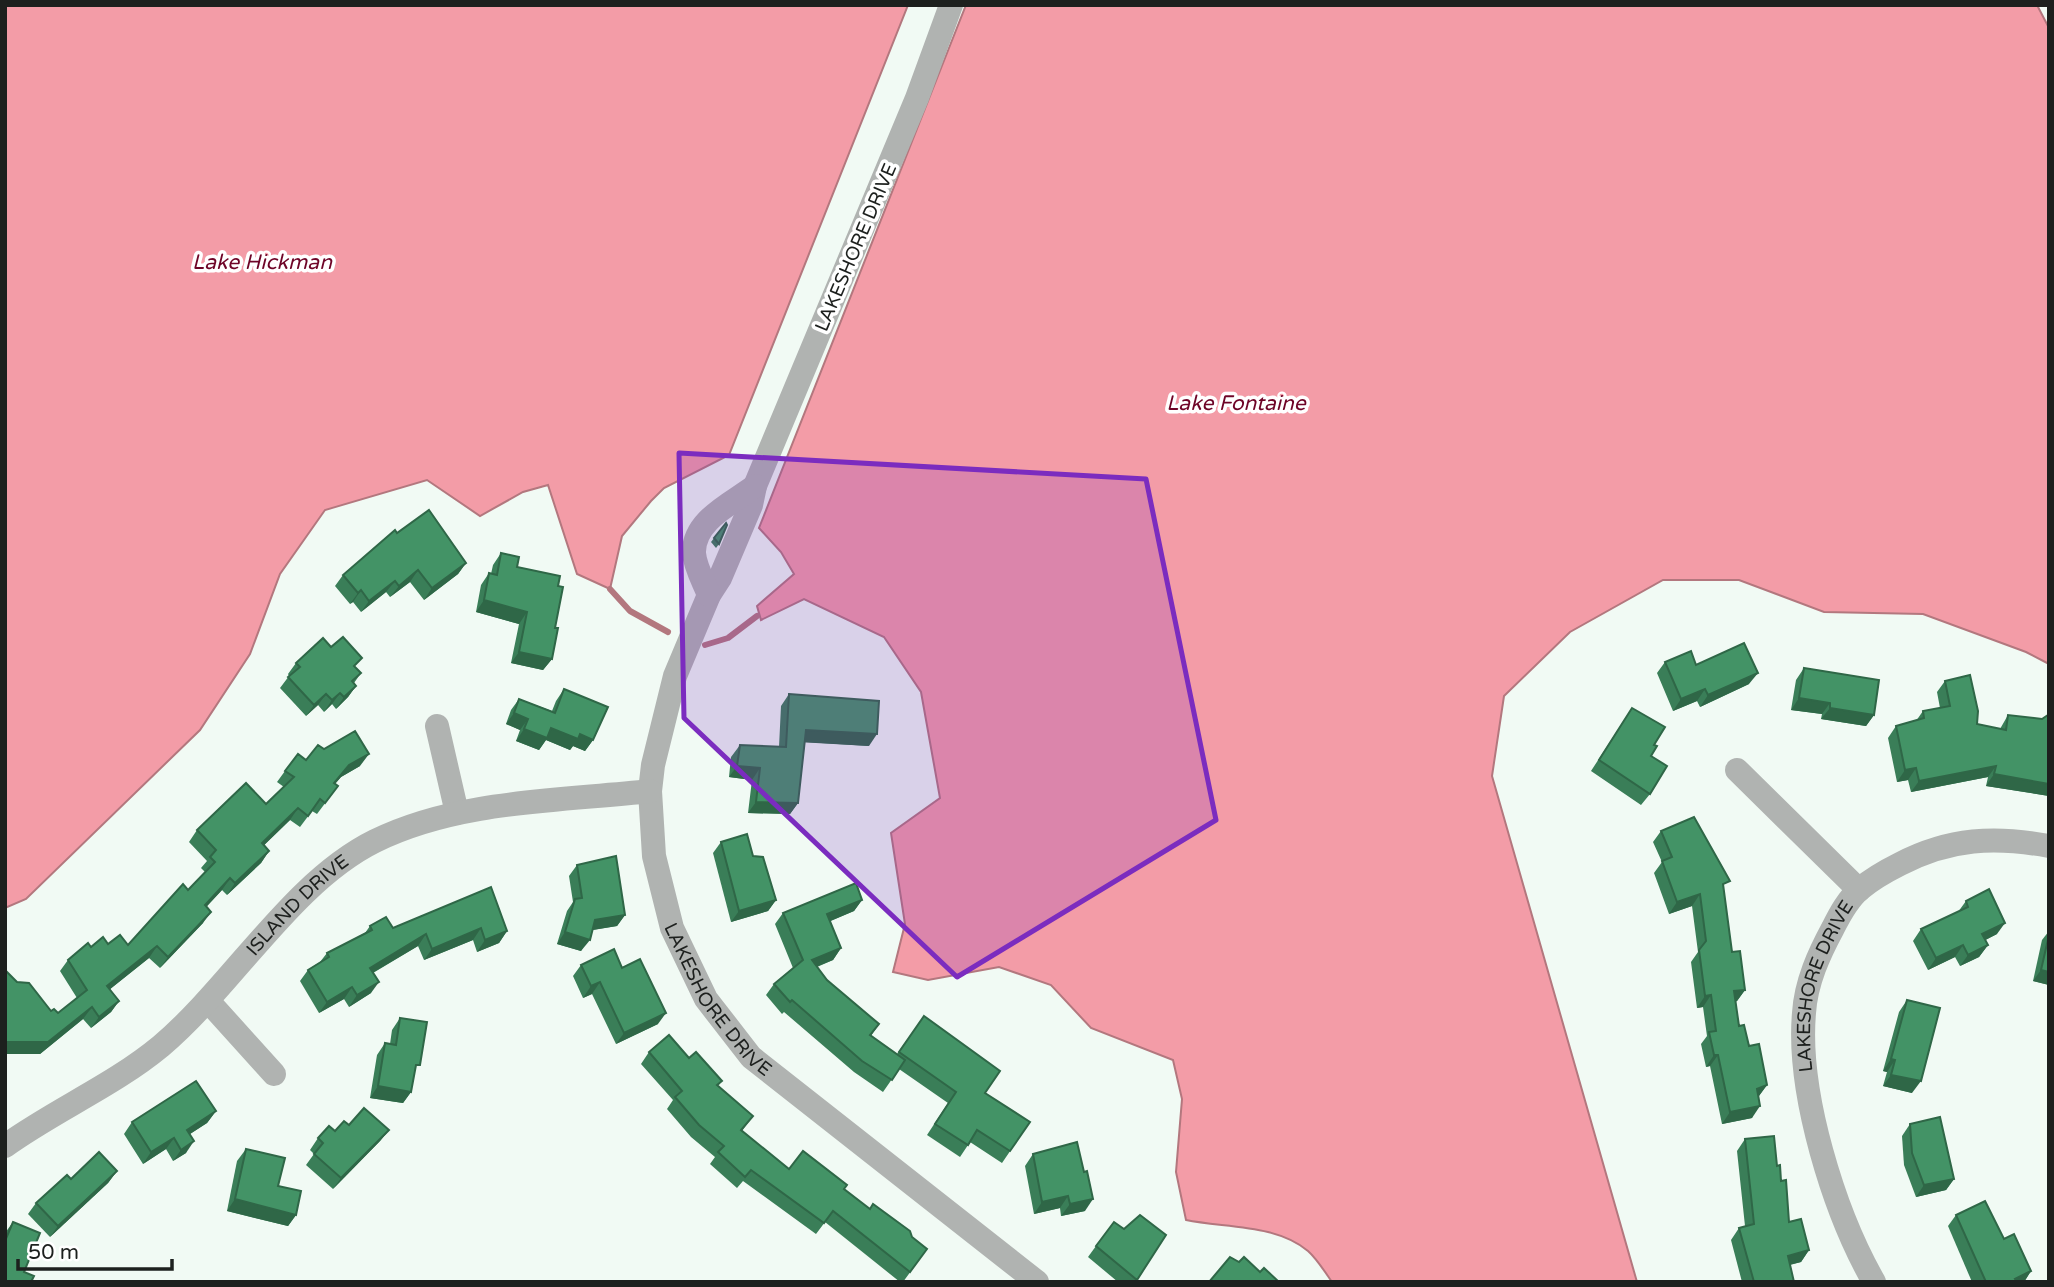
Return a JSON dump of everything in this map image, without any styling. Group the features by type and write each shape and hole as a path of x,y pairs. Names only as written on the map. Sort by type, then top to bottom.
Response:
{"street":[{"name":"LAKESHORE DRIVE","path":"951,5 912,110 755,486 751,505 675,676 659,731 650,791 654,856 672,928 694,977 727,1028 751,1057 792,1092 1037,1282"},
{"path":"709,595 694,550 701,530 714,514 755,486"},
{"path":"437,726 457,813"},
{"path":"1737,770 1858,890"},
{"name":"ISLAND DRIVE","path":"5,1146 160,1047 209,1002 284,917 337,865 377,840 457,813 650,791"},
{"name":"LAKESHORE DRIVE","path":"1874,1282 1842,1213 1826,1162 1803,1045 1804,1011 1811,975 1844,906 1858,890 1922,852 1948,844 1995,838 2049,846"},
{"path":"209,1002 274,1074"}],"highlighted area":[{"path":"679,453 1146,479 1216,820 957,977 684,718"}],"water":[{"name":"Lake Hickman","path":"5,5 908,5 729,455 664,488 651,501 622,536 610,589 577,574 548,485 523,492 480,516 427,480 325,510 280,574 250,654 200,730 26,899 5,908"},
{"name":"Lake Fontaine","path":"966,5 2037,5 2049,28 2049,664 2026,652 1923,614 1824,612 1739,580 1663,580 1570,632 1504,696 1492,776 1637,1282 1332,1282 1308,1251 1281,1236 1250,1228 1186,1220 1176,1172 1182,1099 1173,1060 1091,1028 1051,985 999,967 928,980 893,972 905,924 891,833 940,798 921,692 884,637 804,599 761,620 757,606 794,574 781,552 759,528"}],"building":[{"path":"429,510 466,563 432,588 418,570 399,586 395,581 369,601 361,590 358,593 343,575 395,530 397,533"},
{"path":"726,523 727,525 719,544 714,538"},
{"path":"501,553 519,557 517,567 560,576 558,586 563,587 552,659 519,652 527,612 484,600 489,573 497,575"},
{"path":"343,637 362,658 354,666 361,673 352,681 356,686 344,697 340,693 332,700 326,694 314,705 288,677 300,667 296,663 323,638 331,647"},
{"path":"1744,643 1758,673 1708,695 1705,689 1681,699 1665,662 1691,651 1696,665"},
{"path":"1804,668 1879,680 1874,715 1830,708 1830,703 1799,698"},
{"path":"1970,675 1978,711 1977,724 2006,730 2008,715 2042,719 2048,715 2049,784 1994,774 1996,766 1919,781 1916,768 1905,770 1896,726 1924,718 1923,711 1950,706 1945,681"},
{"path":"564,689 608,707 593,740 580,734 578,739 551,728 547,738 524,729 528,719 514,713 519,699 555,713"},
{"path":"789,694 879,701 877,734 806,730 798,803 756,802 760,768 737,766 740,745 786,747"},
{"path":"1632,708 1665,727 1651,756 1667,766 1650,794 1599,760"},
{"path":"355,731 369,754 349,765 334,783 338,786 325,803 320,799 308,816 298,808 262,843 269,851 235,883 230,878 205,905 211,912 168,957 157,946 107,986 119,1001 99,1017 92,1007 48,1042 5,1042 5,970 17,982 29,983 51,1011 54,1009 58,1013 87,990 68,960 88,943 91,947 103,937 108,944 120,935 128,945 183,884 188,890 215,862 210,857 216,850 197,830 246,783 266,804 294,777 285,771 298,754 306,760 318,745 324,749"},
{"path":"1694,817 1730,881 1723,884 1732,952 1740,951 1745,990 1734,991 1739,1026 1744,1025 1749,1046 1759,1044 1767,1085 1757,1089 1760,1106 1730,1112 1718,1055 1714,1055 1709,1032 1716,1031 1711,995 1705,996 1699,950 1706,941 1700,894 1677,902 1662,861 1672,857 1661,831"},
{"path":"747,834 753,856 763,857 776,900 739,911 721,842"},
{"path":"616,856 625,915 595,920 590,940 565,932 575,899 582,898 577,865"},
{"path":"856,883 862,900 827,914 841,948 812,960 827,980 879,1024 870,1035 905,1060 892,1080 862,1061 792,1000 790,1002 774,984 803,960 783,913"},
{"path":"491,887 507,931 485,940 481,928 432,949 426,934 370,968 379,982 357,995 352,987 327,1002 308,970 329,957 327,953 372,930 370,926 386,917 393,928"},
{"path":"1989,889 2005,923 1982,934 1988,945 1968,955 1963,945 1936,958 1921,929 1968,907 1966,901"},
{"path":"2049,935 2049,972 2041,970"},
{"path":"614,949 622,968 640,959 666,1013 624,1033 600,982 591,986 581,965"},
{"path":"1907,1000 1940,1008 1921,1081 1891,1075 1895,1060 1891,1059"},
{"path":"924,1016 1000,1071 985,1093 1030,1122 1010,1151 977,1130 968,1145 935,1124 956,1092 899,1052"},
{"path":"400,1018 427,1022 420,1065 416,1065 411,1092 378,1086 385,1043 396,1045"},
{"path":"669,1035 689,1058 696,1052 722,1081 717,1085 753,1116 741,1130 789,1169 803,1151 847,1185 844,1189 870,1209 873,1204 910,1231 912,1237 927,1249 910,1272 833,1211 824,1223 751,1170 745,1177 718,1152 724,1146 699,1125 675,1097 682,1091 649,1052"},
{"path":"196,1081 216,1111 187,1130 194,1141 181,1150 174,1138 151,1152 132,1122"},
{"path":"364,1108 389,1130 341,1178 314,1154 323,1143 318,1138 329,1126 335,1131 344,1121 349,1125"},
{"path":"1940,1117 1954,1179 1924,1185 1912,1153 1910,1124"},
{"path":"1774,1136 1781,1181 1786,1180 1789,1222 1801,1219 1809,1250 1788,1256 1794,1282 1754,1282 1739,1228 1754,1224 1745,1139"},
{"path":"1077,1142 1093,1199 1070,1204 1068,1196 1042,1202 1033,1154"},
{"path":"246,1149 285,1158 278,1186 301,1191 296,1215 235,1199"},
{"path":"99,1152 117,1171 58,1226 36,1203 67,1175 71,1179"},
{"path":"1985,1201 2004,1239 2014,1234 2031,1271 2015,1279 2017,1282 1986,1282 1956,1215"},
{"path":"1140,1215 1166,1235 1137,1280 1096,1246 1114,1222 1124,1229"},
{"path":"13,1222 40,1233 24,1272 34,1276 31,1282 5,1282 5,1241"},
{"path":"1230,1257 1239,1262 1244,1257 1260,1272 1264,1268 1279,1282 1209,1282"}],"waterway":[{"path":"610,589 630,611 668,632"},
{"path":"705,645 728,638 757,616"}]}
